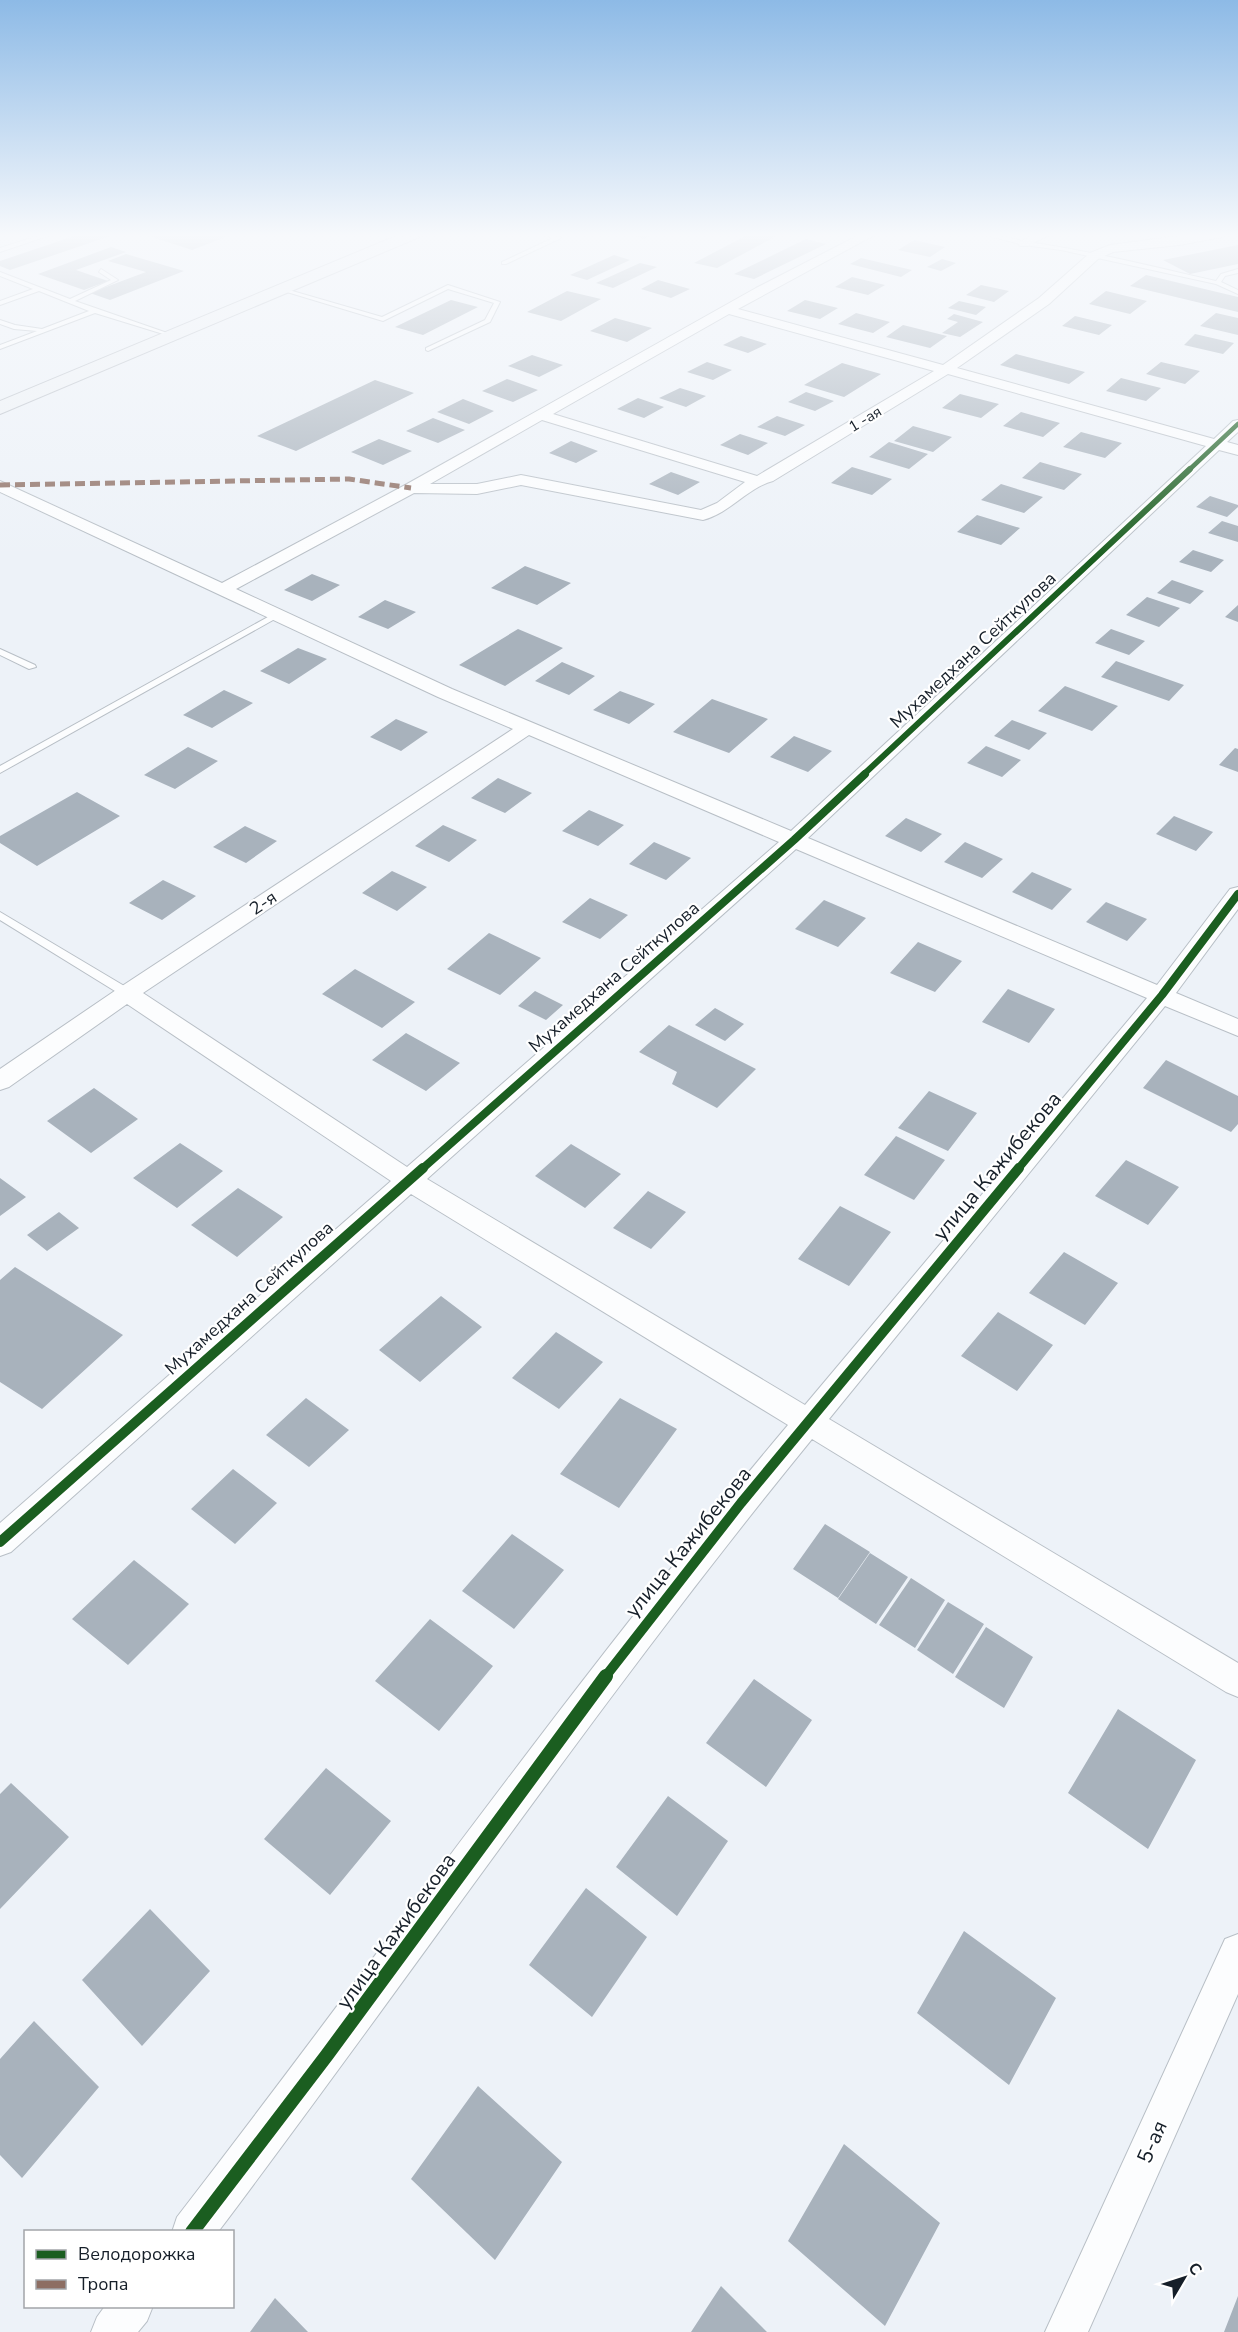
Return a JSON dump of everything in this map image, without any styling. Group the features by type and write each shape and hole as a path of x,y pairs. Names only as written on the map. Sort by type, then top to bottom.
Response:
{"highway":[{"path":"0,408 157,342"}],"street":[{"path":"223,589 411,488 672,342"},
{"path":"844,342 1227,447"},
{"name":"1 -ая","path":"411,488 477,489 521,480 703,515 723,506 757,481 768,478 945,370 985,342"},
{"path":"541,415 757,481"},
{"name":"Мухамедхана Сейткулова","path":"0,1542 795,840 1227,447 1238,424"},
{"path":"0,486 445,693 1238,1028"},
{"name":"2-я","path":"0,1081 127,993 527,728"},
{"name":"улица Кажибекова","path":"194,2230 327,2055 625,1650 741,1503 1162,995 1238,894"},
{"path":"127,993 408,1180 1238,1681"},
{"name":"5-ая","path":"1066,2332 1238,1952"},
{"path":"112,2332 131,2308"}],"lane":[{"path":"429,349 444,342"},
{"path":"0,770 278,615"},
{"path":"0,652 32,667"},
{"path":"0,915 127,993"}],"building":[{"path":"729,342 767,344 748,353 723,345"},
{"path":"905,342 939,342 930,348"},
{"path":"1187,342 1234,343 1223,354 1184,345"},
{"path":"1016,354 1085,372 1069,384 1000,365"},
{"path":"532,355 563,365 539,377 508,366"},
{"path":"707,362 732,370 713,380 687,372"},
{"path":"1161,362 1200,371 1185,384 1146,374"},
{"path":"842,363 881,374 844,397 804,385"},
{"path":"1121,378 1161,388 1146,401 1106,391"},
{"path":"507,379 538,390 513,402 482,391"},
{"path":"375,380 414,393 296,451 257,436"},
{"path":"680,388 706,396 686,407 659,398"},
{"path":"806,392 834,401 815,411 788,402"},
{"path":"960,394 999,404 981,418 942,408"},
{"path":"638,398 664,407 644,418 617,409"},
{"path":"463,399 494,411 469,424 437,412"},
{"path":"1021,412 1060,423 1043,437 1003,426"},
{"path":"777,416 805,425 785,436 757,427"},
{"path":"433,418 465,430 438,443 406,431"},
{"path":"913,426 952,437 933,452 894,441"},
{"path":"1081,432 1122,443 1105,458 1063,447"},
{"path":"740,434 768,443 748,455 720,445"},
{"path":"379,439 412,451 383,465 351,452"},
{"path":"571,441 598,451 576,463 549,453"},
{"path":"889,442 928,454 909,469 869,457"},
{"path":"1040,462 1082,474 1064,490 1022,478"},
{"path":"852,467 892,479 872,495 831,483"},
{"path":"671,472 700,482 678,495 649,484"},
{"path":"1001,484 1043,497 1024,513 981,500"},
{"path":"1210,496 1238,505 1238,507 1227,517 1196,507"},
{"path":"977,515 1020,528 1001,545 957,532"},
{"path":"1222,521 1238,526 1238,542 1208,533"},
{"path":"1193,550 1224,560 1211,572 1179,562"},
{"path":"525,566 571,583 537,605 491,588"},
{"path":"312,574 340,585 312,601 284,590"},
{"path":"1172,580 1204,591 1190,604 1157,593"},
{"path":"1147,597 1180,608 1159,627 1126,615"},
{"path":"385,600 416,612 388,629 358,617"},
{"path":"1238,605 1238,622 1225,617"},
{"path":"518,629 563,648 505,686 459,665"},
{"path":"1111,629 1145,641 1129,655 1095,643"},
{"path":"298,648 327,659 289,684 260,671"},
{"path":"1116,661 1184,685 1169,701 1101,677"},
{"path":"562,662 595,676 569,695 535,681"},
{"path":"1065,686 1118,706 1092,731 1038,711"},
{"path":"224,690 253,703 212,728 183,715"},
{"path":"620,691 655,704 629,724 593,710"},
{"path":"712,699 768,719 729,753 673,732"},
{"path":"396,719 428,732 401,751 370,737"},
{"path":"1012,720 1047,733 1029,750 994,736"},
{"path":"794,736 832,751 808,772 770,757"},
{"path":"986,746 1021,760 1002,777 967,763"},
{"path":"188,747 218,761 175,789 144,775"},
{"path":"1235,748 1238,749 1238,772 1219,765"},
{"path":"498,778 532,793 505,813 471,798"},
{"path":"77,792 120,816 37,866 0,843 0,836"},
{"path":"589,810 624,825 598,846 562,831"},
{"path":"1174,816 1213,832 1196,851 1156,834"},
{"path":"906,818 942,834 921,852 885,836"},
{"path":"443,825 477,840 449,862 415,846"},
{"path":"245,826 277,841 246,863 213,847"},
{"path":"654,842 691,858 666,880 629,864"},
{"path":"965,842 1003,859 982,878 944,862"},
{"path":"392,871 427,887 397,911 362,893"},
{"path":"1032,872 1072,889 1052,910 1012,892"},
{"path":"163,880 196,896 162,920 129,903"},
{"path":"590,898 628,915 600,939 562,922"},
{"path":"824,900 866,918 838,947 795,929"},
{"path":"1106,902 1147,919 1127,941 1086,922"},
{"path":"489,933 541,958 500,995 447,969"},
{"path":"918,942 962,961 935,992 890,973"},
{"path":"355,969 415,1002 382,1028 322,994"},
{"path":"1008,989 1055,1009 1029,1043 982,1022"},
{"path":"535,991 563,1005 546,1020 518,1006"},
{"path":"715,1008 744,1024 725,1041 695,1025"},
{"path":"669,1025 756,1069 717,1108 672,1084 677,1072 639,1052"},
{"path":"406,1033 460,1063 426,1091 372,1060"},
{"path":"1166,1060 1238,1096 1238,1124 1231,1132 1143,1088"},
{"path":"94,1088 138,1119 91,1153 47,1121"},
{"path":"929,1091 977,1113 948,1151 898,1128"},
{"path":"896,1136 945,1160 914,1200 864,1175"},
{"path":"180,1143 223,1171 177,1208 133,1178"},
{"path":"571,1144 621,1174 585,1208 535,1176"},
{"path":"1126,1160 1179,1187 1148,1225 1095,1196"},
{"path":"0,1178 26,1197 0,1216"},
{"path":"238,1188 283,1217 237,1257 191,1225"},
{"path":"648,1191 686,1212 651,1249 613,1228"},
{"path":"840,1206 891,1232 849,1286 798,1259"},
{"path":"59,1212 79,1228 47,1251 27,1235"},
{"path":"1064,1252 1118,1283 1085,1325 1029,1293"},
{"path":"15,1267 123,1335 42,1409 0,1382 0,1280"},
{"path":"441,1296 482,1327 420,1382 379,1350"},
{"path":"998,1312 1053,1345 1017,1391 961,1356"},
{"path":"556,1332 603,1362 559,1409 512,1378"},
{"path":"306,1398 349,1430 309,1467 266,1435"},
{"path":"620,1398 677,1429 619,1508 560,1474"},
{"path":"233,1469 277,1503 235,1544 191,1509"},
{"path":"825,1524 870,1552 838,1598 793,1569"},
{"path":"512,1534 564,1570 514,1629 462,1591"},
{"path":"870,1553 908,1577 876,1624 838,1599"},
{"path":"134,1560 189,1604 128,1665 72,1619"},
{"path":"911,1578 945,1600 915,1648 879,1625"},
{"path":"948,1602 984,1624 953,1674 917,1650"},
{"path":"430,1619 493,1666 439,1731 375,1681"},
{"path":"986,1627 1033,1657 1004,1708 955,1677"},
{"path":"754,1679 812,1720 766,1787 706,1743"},
{"path":"1118,1709 1196,1760 1148,1849 1068,1793"},
{"path":"326,1768 391,1821 330,1895 264,1839"},
{"path":"11,1783 69,1837 0,1909 0,1794"},
{"path":"668,1796 728,1841 677,1916 616,1867"},
{"path":"586,1888 647,1937 592,2017 529,1965"},
{"path":"150,1909 210,1971 142,2046 82,1980"},
{"path":"964,1931 1056,1998 1009,2085 917,2013"},
{"path":"34,2021 99,2087 22,2178 0,2155 0,2059"},
{"path":"478,2086 562,2162 495,2260 411,2179"},
{"path":"844,2144 940,2223 885,2326 788,2241"},
{"path":"721,2286 767,2332 691,2332"},
{"path":"1238,2296 1238,2332 1224,2332"},
{"path":"275,2298 308,2332 250,2332"}],"marked path":[{"path":"0,485 349,479 411,488"}],"cycle path":[{"path":"0,1542 794,840 1238,424"},
{"path":"194,2230 327,2055 625,1650 741,1503 1162,995 1238,894"}]}
